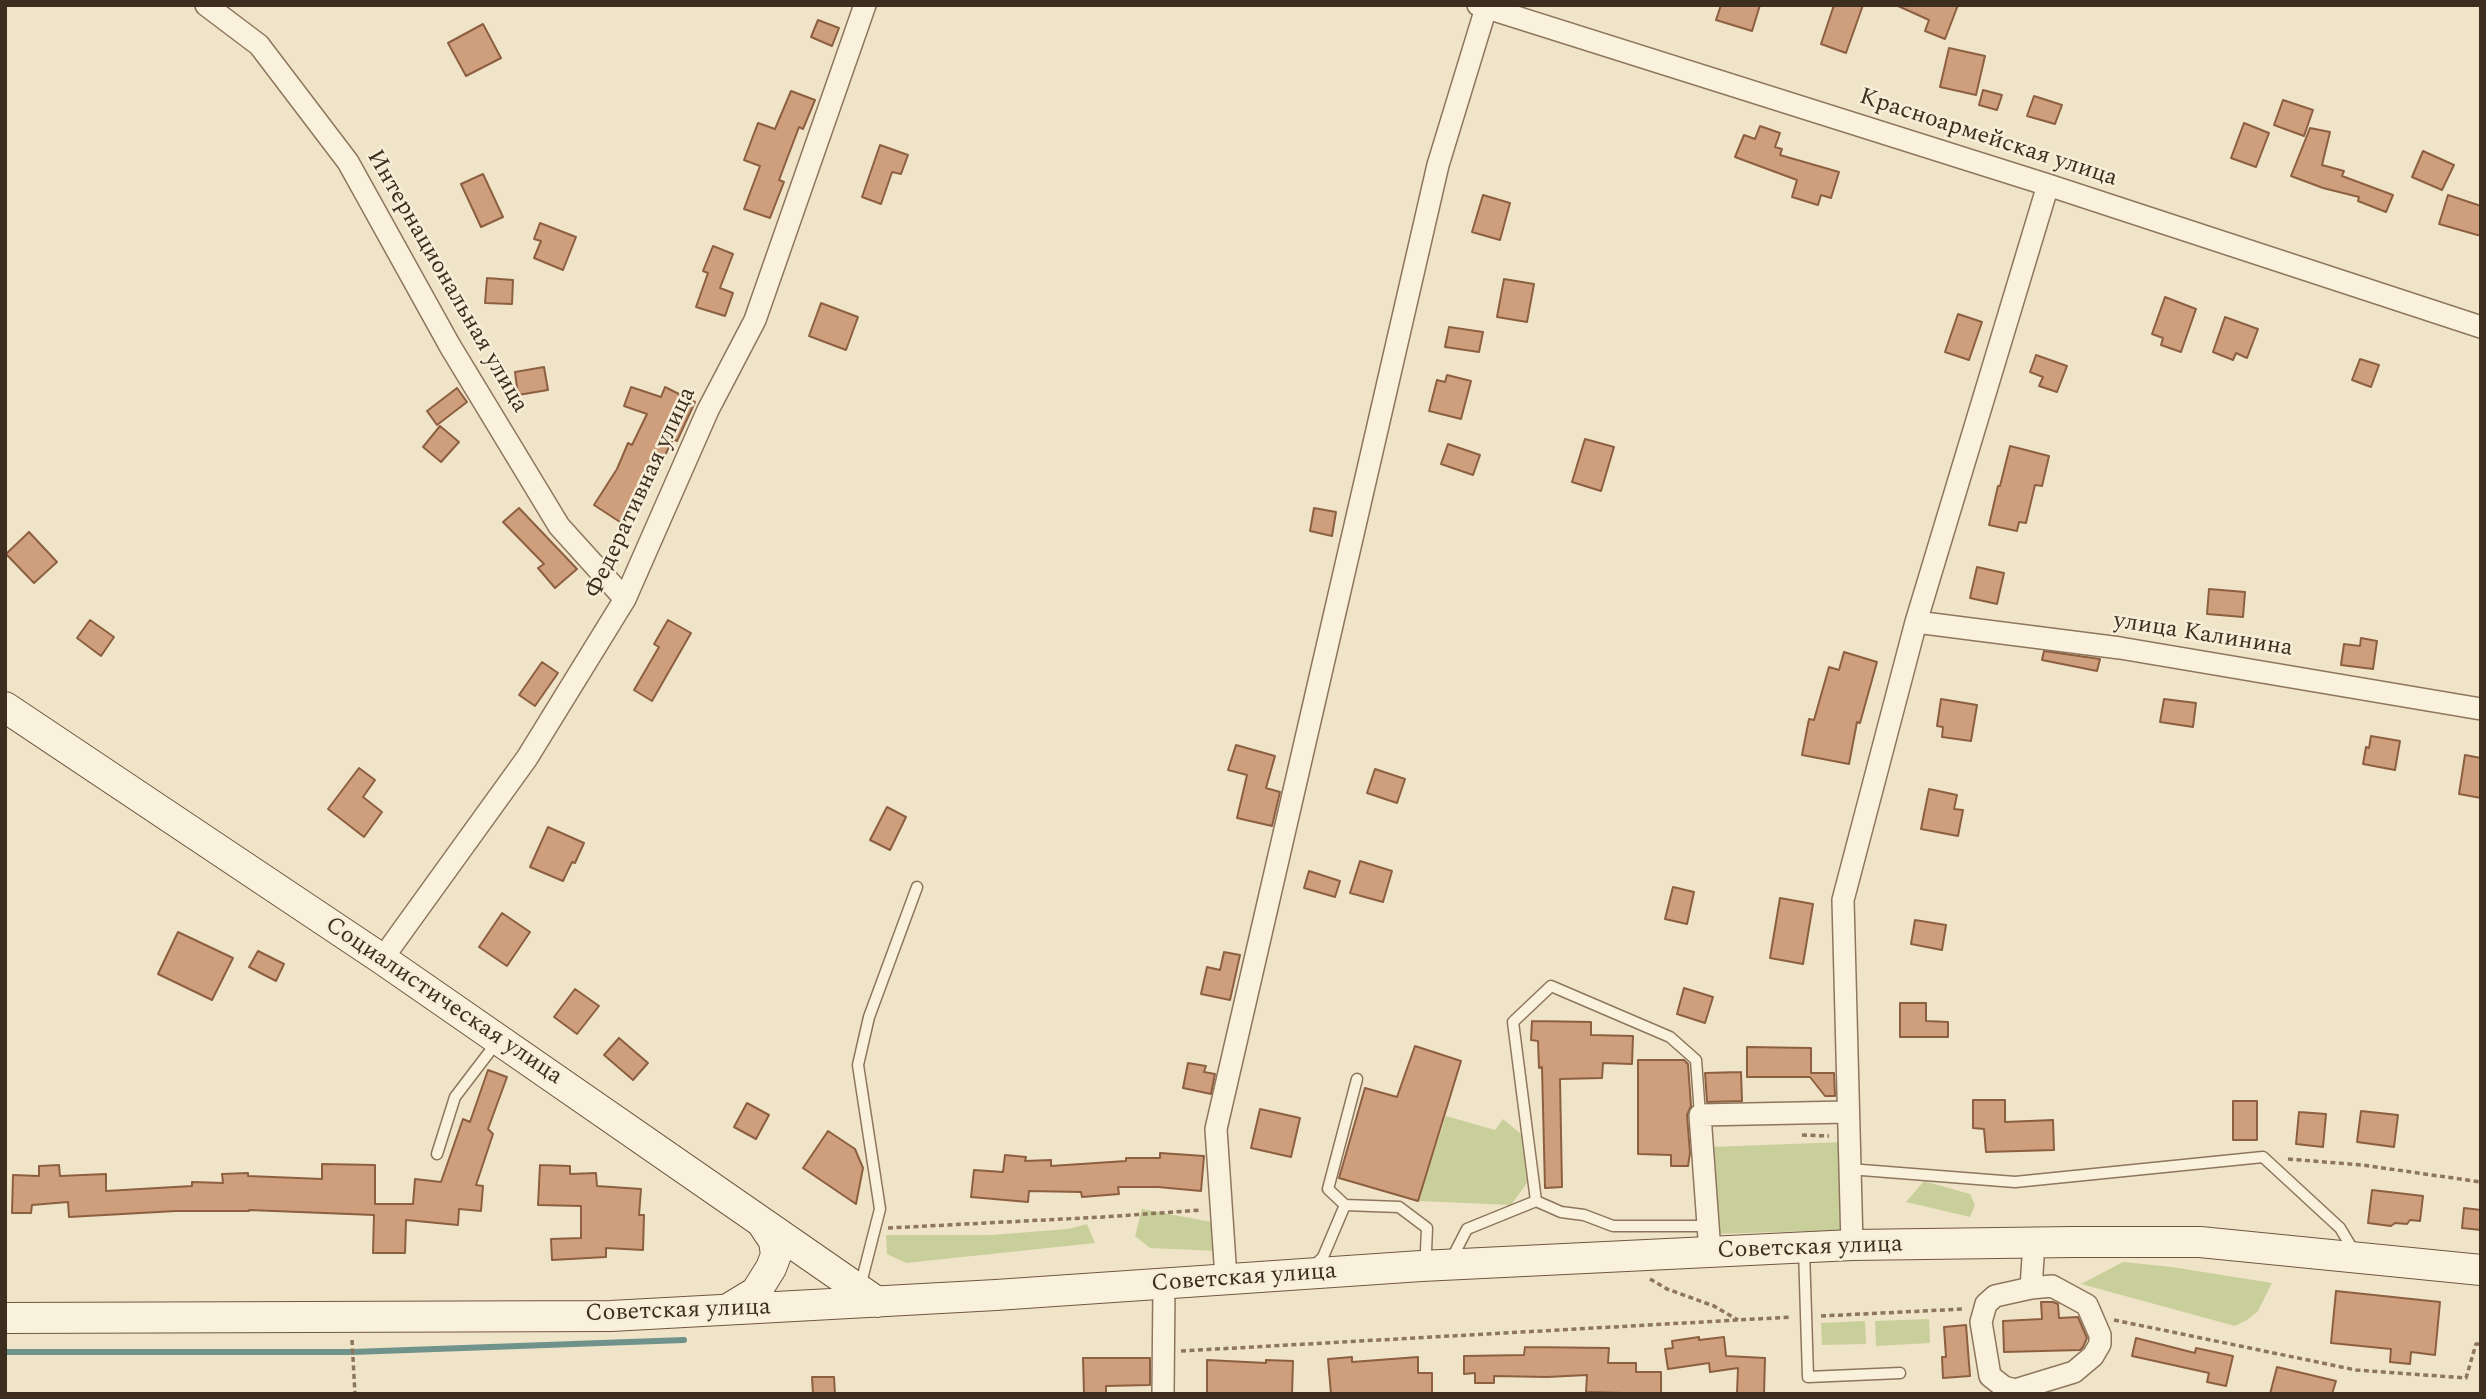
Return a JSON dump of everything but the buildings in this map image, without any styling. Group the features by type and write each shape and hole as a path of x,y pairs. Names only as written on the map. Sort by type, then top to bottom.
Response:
{"street":[{"name":"Интернациональная улица","path":"206,5 259,45 348,162 444,335 559,526 625,599"},
{"name":"Федеративная улица","path":"383,959 527,758 625,599 708,410 755,320 865,5"},
{"name":"Красноармейская улица","path":"1482,7 2048,185 2481,327"},
{"path":"1226,1278 1216,1129 1438,165 1482,7"},
{"path":"1852,1245 1843,900 1916,622 2048,185"},
{"name":"улица Калинина","path":"1916,622 2120,648 2481,709"},
{"name":"Социалистическая улица","path":"5,707 383,959 868,1296"},
{"path":"1709,1239 1700,1115 1848,1112"},
{"path":"726,1310 757,1292 771,1268 776,1255 774,1241 762,1223"},
{"name":"Советская улица","path":"5,1318 611,1316 726,1310 868,1296 1164,1285 1226,1278 1440,1265 1709,1239 1804,1248 1852,1245 2200,1242 2480,1271"},
{"path":"2031,1288 2034,1243"},
{"path":"1163,1394 1164,1285"},
{"path":"2052,1286 2087,1305 2100,1335 2100,1344 2085,1363 2074,1371 2015,1390 1999,1384 1989,1372 1981,1322 1985,1307 1995,1296 2031,1288 2052,1286"}],"lane":[{"path":"868,1296 875,1228 880,1209 858,1065 869,1017 917,887"},
{"path":"1535,1202 1513,1022 1550,986 1670,1037 1696,1060 1700,1115"},
{"path":"437,1154 455,1097 498,1040"},
{"path":"1357,1079 1328,1189 1345,1205 1399,1207 1427,1228 1426,1251 1440,1265 1467,1229 1535,1202 1561,1212 1584,1215 1612,1226 1709,1239"},
{"path":"1849,1169 2015,1182 2263,1157 2340,1228 2357,1257"},
{"path":"1306,1273 1323,1257 1345,1205"},
{"path":"1804,1248 1808,1377 1899,1373"}],"path":[{"path":"2263,1157 2362,1165 2481,1182"},
{"path":"875,1228 1103,1217 1221,1208"},
{"path":"1642,1275 1667,1289 1714,1306 1738,1320"},
{"path":"1164,1353 1985,1307"},
{"path":"2092,1315 2370,1371 2466,1378 2476,1344 2481,1344"},
{"path":"351,1317 355,1394"}],"green space":[{"path":"1446,1116 1495,1130 1503,1119 1521,1134 1527,1183 1511,1205 1418,1201"},
{"path":"1844,1142 1847,1230 1714,1234 1711,1147"},
{"path":"1924,1181 1970,1194 1975,1205 1970,1217 1906,1202"},
{"path":"1142,1209 1211,1222 1217,1251 1150,1248 1135,1236"},
{"path":"1087,1224 1095,1243 906,1263 887,1254 886,1235 991,1235 1068,1229"},
{"path":"2123,1262 2272,1283 2258,1311 2235,1326 2081,1284"},
{"path":"1929,1319 1930,1343 1876,1346 1875,1321"},
{"path":"1865,1321 1866,1344 1822,1345 1821,1323"}],"waterway":[{"path":"5,1352 353,1352 684,1340"}]}
